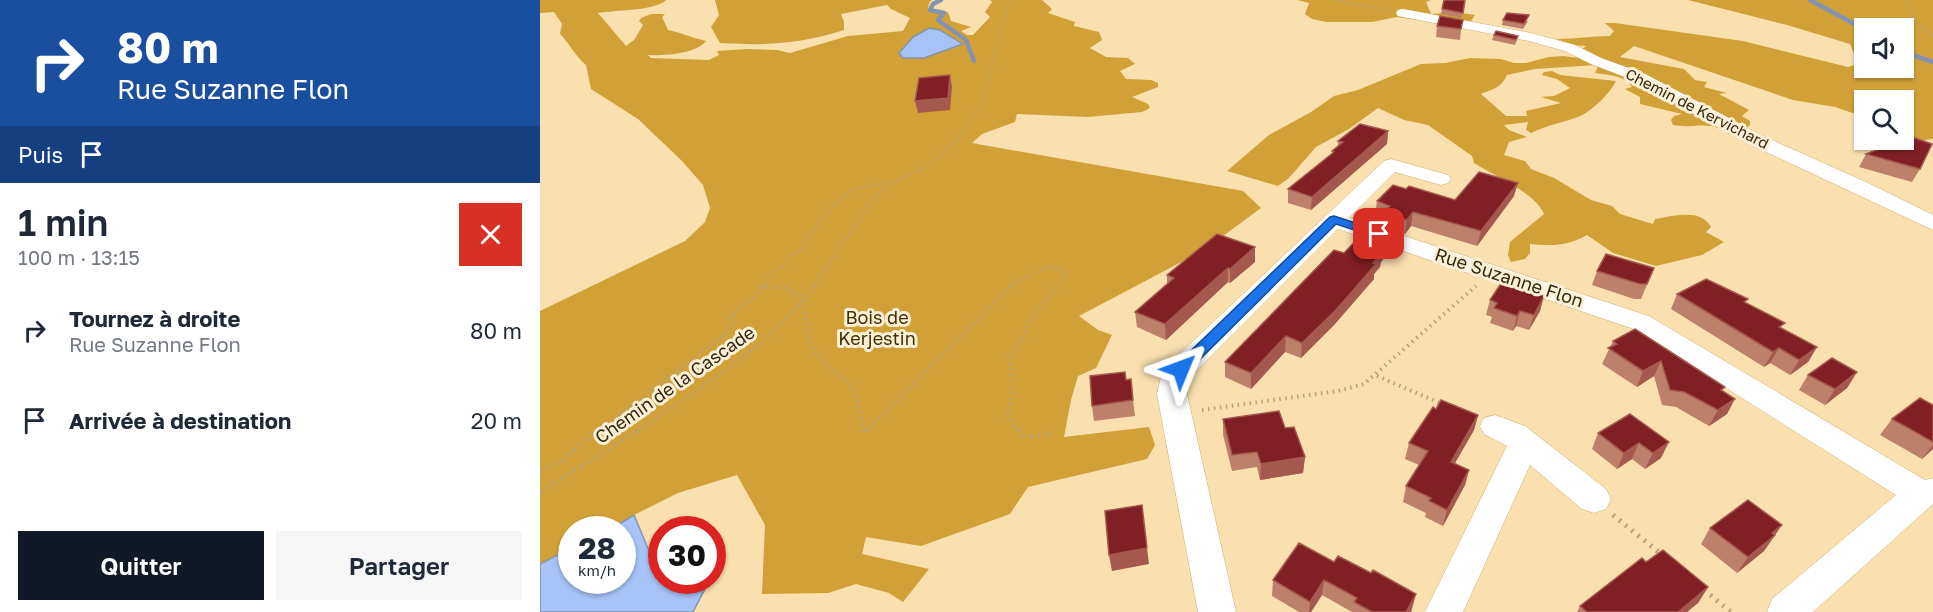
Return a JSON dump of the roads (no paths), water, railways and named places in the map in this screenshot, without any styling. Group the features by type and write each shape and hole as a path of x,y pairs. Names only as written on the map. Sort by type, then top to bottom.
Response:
{"street":[{"name":"Chemin de Kervichard","path":"1402,13 1531,37 1570,48 1596,61 1639,77 1756,140 1859,186 1923,210 1933,223"},
{"path":"1216,612 1172,394 1175,377 1391,165 1442,179"},
{"name":"Rue Suzanne Flon","path":"1334,219 1640,322 1927,492"},
{"path":"1495,426 1514,434 1594,499"},
{"path":"1444,612 1524,443"},
{"path":"1786,612 1927,492"}],"water":[{"path":"929,28 940,30 963,44 924,58 903,58 899,53 913,37"},
{"path":"636,520 648,549 648,594 702,594 693,612 540,612 540,564 558,555 558,594 636,594"}],"waterway":[{"path":"941,0 933,4 930,10 944,13 938,20 966,40 974,61"},
{"path":"1810,0 1854,24"},
{"path":"1914,55 1933,62"}],"park label":[{"name":"Bois de Kerjestin","path":"877,328"}]}
